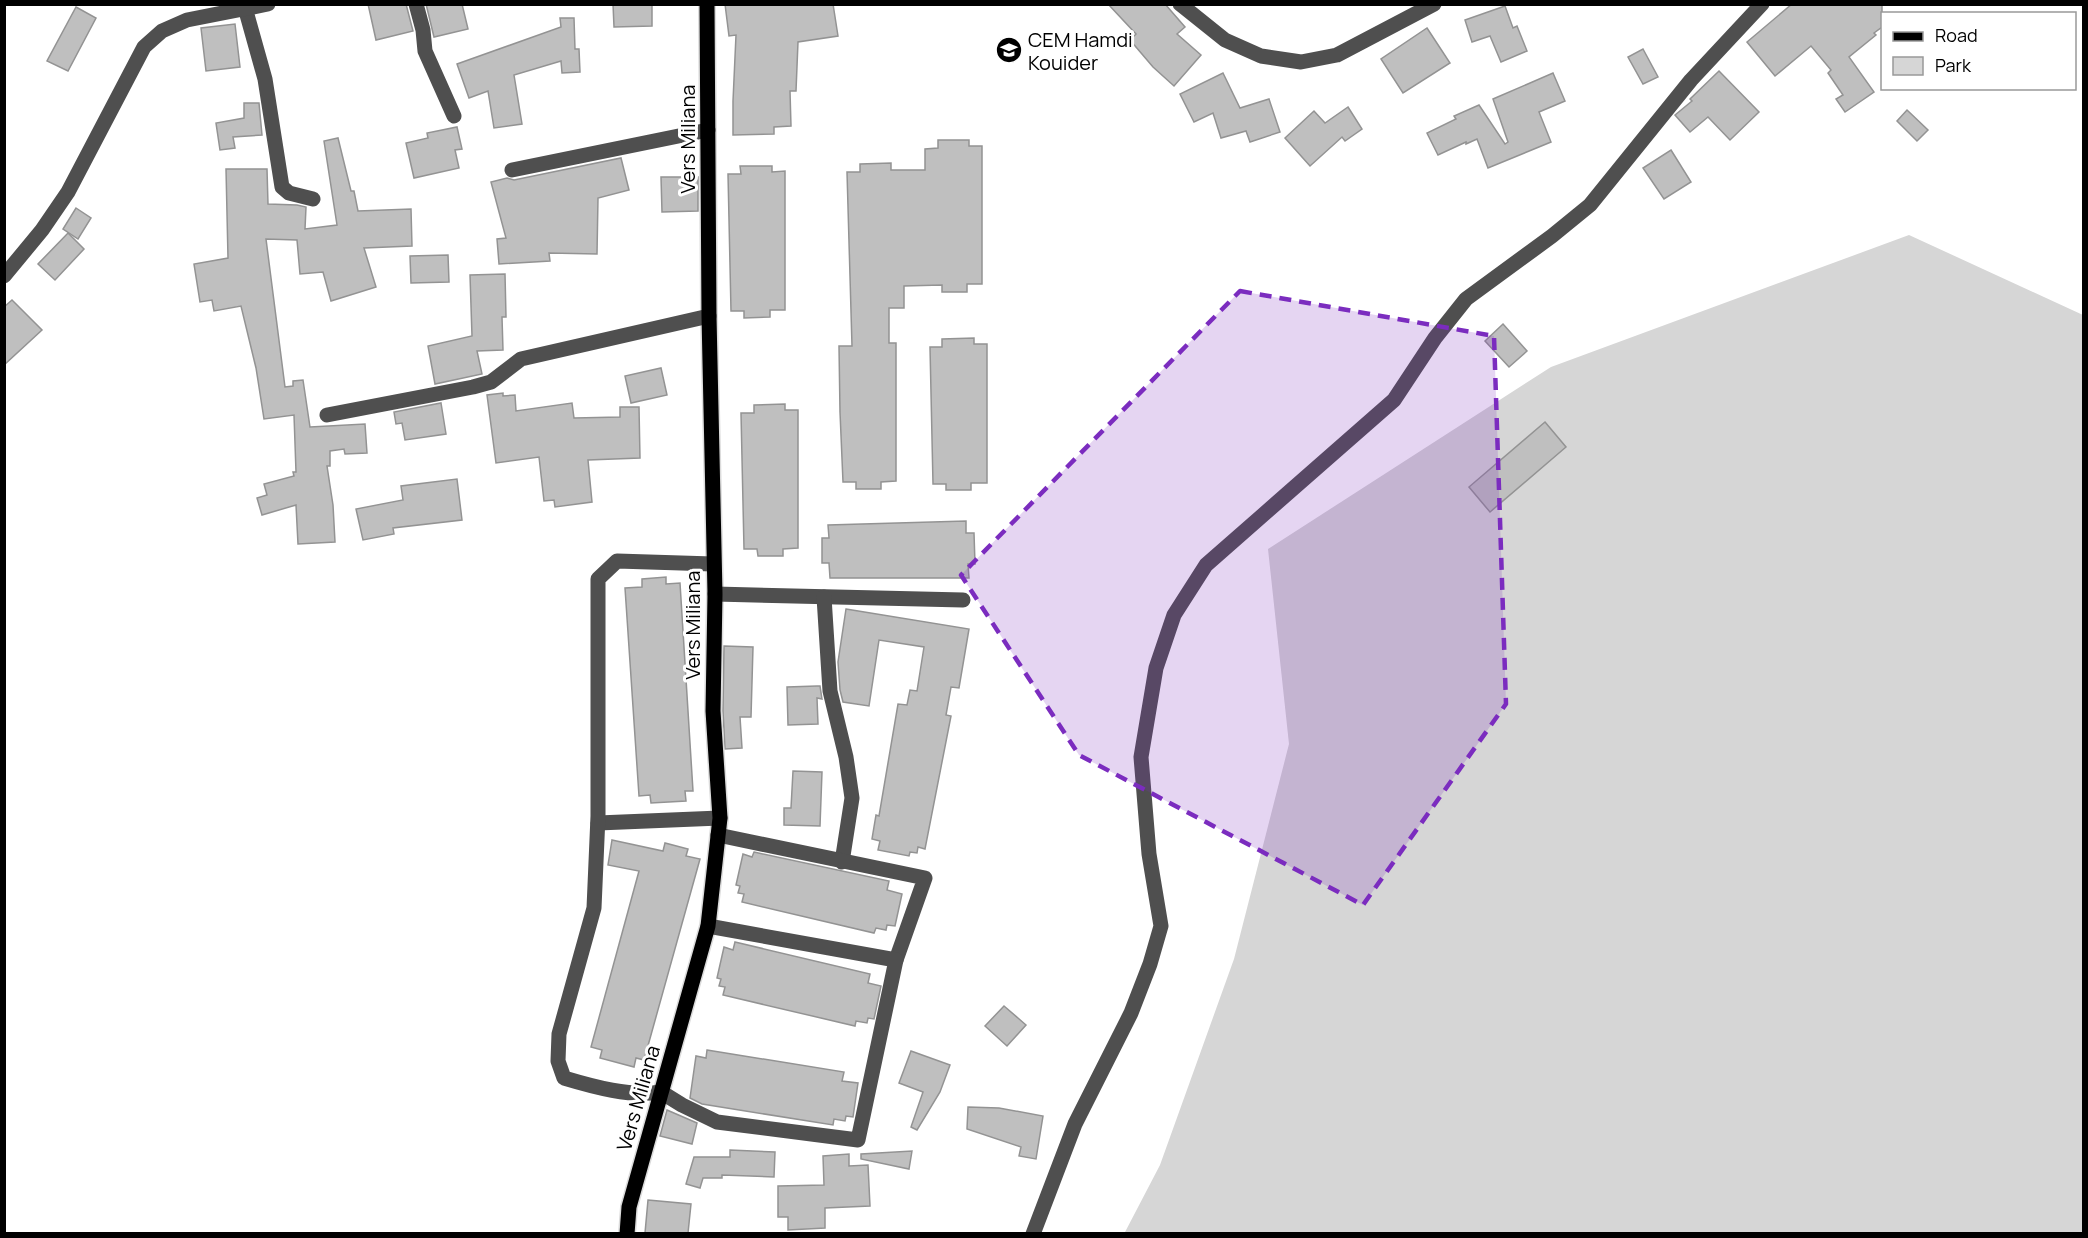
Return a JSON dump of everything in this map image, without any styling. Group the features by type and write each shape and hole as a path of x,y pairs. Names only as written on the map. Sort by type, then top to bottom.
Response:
{"main road":[{"name":"Vers Miliana","path":"627,1233 629,1207 708,926 720,818 713,711 715,594 709,316 707,4"}],"street":[{"path":"4,276 42,230 68,192 144,47 162,31 187,20 268,4"},
{"path":"416,4 426,51 454,116"},
{"path":"1180,4 1225,40 1261,56 1301,62 1337,55 1434,4"},
{"path":"1033,1233 1075,1124 1131,1013 1150,964 1161,926 1149,854 1141,757 1156,668 1174,615 1206,564 1394,400 1435,338 1466,298 1552,236 1590,205 1691,80 1762,4"},
{"path":"245,7 265,79 282,187 289,193 313,199"},
{"path":"512,170 708,130"},
{"path":"327,415 473,387 491,382 521,359 709,316"},
{"path":"713,564 617,561 597,579 597,823 594,908 559,1034 558,1061 564,1078 591,1086 645,1095 662,1092 682,1105 717,1122 858,1140 896,960 925,878 718,835"},
{"path":"715,594 963,600"},
{"path":"824,597 830,691 846,757 852,798 843,862"},
{"path":"597,823 720,818"},
{"path":"708,926 896,960"}],"highlighted area":[{"path":"1240,291 1494,336 1506,704 1363,905 1079,755 961,575"}],"green space":[{"path":"1909,235 2083,315 2083,1233 1124,1234 1160,1165 1234,959 1289,744 1268,549 1551,367"}],"building":[{"path":"368,4 406,4 413,31 376,40"},
{"path":"426,4 462,4 468,29 434,37"},
{"path":"613,4 652,4 652,26 614,27"},
{"path":"725,4 833,4 838,36 798,42 796,91 790,91 791,126 774,127 774,134 733,135 736,35 729,36"},
{"path":"1108,4 1165,4 1185,27 1177,34 1201,55 1174,86 1153,67 1130,40 1136,34"},
{"path":"1792,4 1882,4 1881,28 1874,33 1876,35 1849,57 1874,92 1845,112 1836,99 1843,95 1828,73 1831,70 1811,46 1775,76 1747,42"},
{"path":"1505,6 1513,28 1517,26 1527,51 1501,62 1490,36 1472,42 1465,20"},
{"path":"76,7 96,18 68,71 47,61"},
{"path":"560,18 574,18 575,49 579,49 580,72 562,73 561,61 514,75 522,124 494,128 488,91 469,98 457,64 561,27"},
{"path":"235,24 240,67 206,71 201,28"},
{"path":"1427,28 1450,63 1403,93 1381,59"},
{"path":"1643,49 1658,77 1643,84 1628,57"},
{"path":"1719,71 1759,112 1730,140 1708,117 1690,132 1675,115 1692,101 1690,99"},
{"path":"1223,73 1240,108 1269,99 1280,132 1250,142 1246,131 1221,138 1213,113 1194,122 1180,94"},
{"path":"1553,73 1565,101 1539,112 1551,142 1488,168 1477,139 1438,155 1427,133 1456,119 1454,116 1479,105 1505,144 1508,142 1493,99"},
{"path":"244,103 259,103 262,135 233,137 235,148 220,150 216,123 244,118"},
{"path":"1348,107 1362,129 1345,141 1342,137 1310,166 1285,138 1314,111 1325,123"},
{"path":"1907,110 1928,130 1917,141 1897,121"},
{"path":"457,127 462,149 455,150 459,168 414,178 406,143 428,138 427,133"},
{"path":"338,138 358,211 411,209 412,246 364,248 376,287 331,301 323,272 300,274 297,240 266,239 285,387 293,386 293,381 303,380 310,427 365,424 367,453 345,454 344,449 330,451 330,466 327,466 333,505 335,542 298,544 296,505 262,515 257,498 267,495 264,484 294,476 293,472 296,472 294,415 264,419 256,368 241,306 214,311 212,300 200,302 194,264 228,258 226,169 267,169 268,204 306,207 305,229 337,225 324,141"},
{"path":"938,140 969,140 969,146 982,146 982,284 967,284 967,292 942,292 942,285 904,286 904,308 889,308 889,343 896,343 896,481 881,482 881,489 856,489 856,482 843,482 840,412 839,346 852,346 847,172 860,172 860,164 891,163 891,170 925,170 925,149 938,148"},
{"path":"1671,150 1691,182 1664,199 1643,168"},
{"path":"621,158 629,190 598,198 597,254 549,253 550,261 499,264 497,239 506,238 491,182 507,178 514,180"},
{"path":"740,166 772,166 772,172 785,171 785,310 770,310 770,317 744,318 744,311 731,311 728,174 741,174"},
{"path":"661,177 698,177 698,211 662,212"},
{"path":"76,208 91,218 78,239 63,229"},
{"path":"68,233 84,249 55,280 38,264"},
{"path":"448,255 449,282 411,283 410,256"},
{"path":"505,274 506,317 502,317 503,350 477,351 482,374 435,384 428,346 472,336 470,275"},
{"path":"12,300 42,330 4,365 4,307"},
{"path":"1503,324 1527,351 1509,367 1485,341"},
{"path":"974,338 974,344 987,344 987,483 971,483 971,490 946,490 946,484 933,484 930,347 942,347 942,339"},
{"path":"661,368 667,395 631,403 625,376"},
{"path":"503,393 503,396 515,395 516,411 572,403 574,418 620,417 620,407 639,407 640,458 588,460 592,502 555,507 554,500 544,501 539,457 496,463 487,395"},
{"path":"441,403 446,434 405,440 402,423 396,424 394,412"},
{"path":"785,404 785,410 798,410 798,548 783,549 783,556 758,556 757,549 744,549 741,413 754,413 754,405"},
{"path":"1545,422 1566,447 1490,512 1469,487"},
{"path":"457,479 462,520 393,528 394,534 363,540 356,509 403,500 401,486"},
{"path":"966,521 966,533 974,533 975,564 968,564 969,578 830,578 829,563 822,563 822,538 829,538 828,525"},
{"path":"666,577 666,584 680,583 693,791 685,791 686,801 651,803 650,795 639,796 625,588 642,587 642,579"},
{"path":"846,609 969,629 959,688 951,687 946,715 951,716 925,849 918,847 917,853 910,852 909,856 878,850 880,841 872,839 876,815 879,816 898,704 907,705 910,690 917,691 924,647 879,640 869,706 843,702 838,662"},
{"path":"724,646 753,647 751,717 740,717 742,748 725,749"},
{"path":"820,686 822,699 817,698 818,724 788,725 787,687"},
{"path":"793,771 822,772 820,826 784,825 784,808 791,808"},
{"path":"612,840 663,851 665,843 688,849 686,856 700,859 644,1060 636,1058 634,1067 600,1058 602,1050 591,1047 639,871 608,865"},
{"path":"754,852 889,881 887,890 902,894 895,926 887,925 886,930 876,928 874,933 742,902 744,894 738,893 740,886 736,885 743,854 752,857"},
{"path":"735,942 870,974 868,983 881,986 874,1019 868,1018 867,1023 856,1021 855,1026 723,995 725,987 719,986 721,979 717,978 724,947 733,950"},
{"path":"1004,1006 1026,1025 1007,1046 985,1026"},
{"path":"707,1050 844,1072 842,1081 858,1083 853,1117 846,1116 845,1121 834,1119 833,1125 702,1104 690,1098 696,1056 706,1058"},
{"path":"911,1051 950,1065 940,1092 917,1130 911,1127 923,1092 899,1083"},
{"path":"968,1107 999,1108 1043,1116 1036,1159 1019,1156 1021,1147 967,1129"},
{"path":"667,1110 697,1123 692,1144 660,1136"},
{"path":"730,1150 775,1152 774,1177 722,1175 722,1178 703,1178 700,1188 686,1184 694,1157 730,1157"},
{"path":"912,1151 909,1169 861,1159 861,1154"},
{"path":"849,1154 849,1166 868,1165 870,1206 825,1208 825,1228 788,1230 788,1217 778,1217 778,1186 824,1185 823,1156"},
{"path":"648,1200 691,1204 688,1233 645,1233"}],"place":[{"name":"CEM Hamdi Kouider","path":"1009,50"}]}
